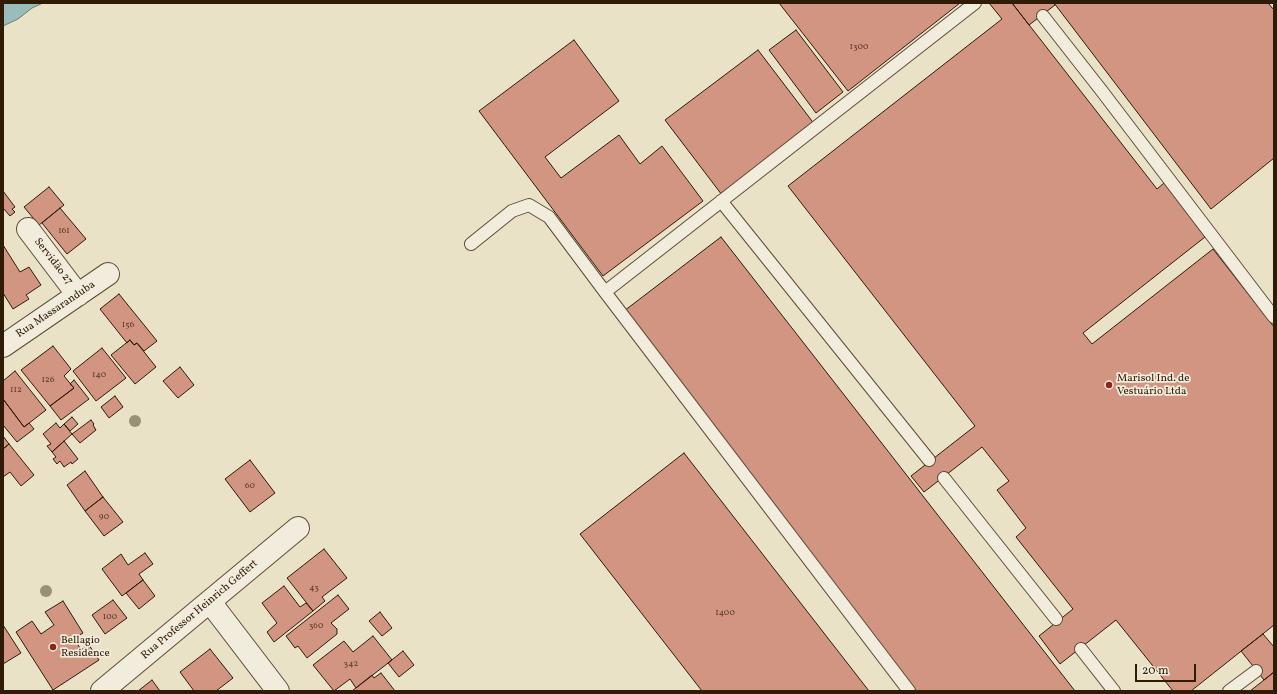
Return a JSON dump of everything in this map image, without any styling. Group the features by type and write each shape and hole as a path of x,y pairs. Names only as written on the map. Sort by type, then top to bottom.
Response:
{"street":[{"name":"Servidão 27","path":"28,230 78,295"},
{"name":"Rua Massaranduba","path":"4,343 108,274"},
{"name":"Rua Professor Heinrich Geffert","path":"102,691 298,528"},
{"path":"210,602 278,691"}],"lane":[{"path":"605,292 975,3"},
{"path":"1043,16 1102,90 1274,317"},
{"path":"721,201 929,460"},
{"path":"471,244 512,211 529,205 549,217 909,691"},
{"path":"944,478 1056,619"},
{"path":"1081,649 1114,691"},
{"path":"1229,691 1256,671"}],"water":[{"path":"3,3 43,3 32,8 18,19 3,26"}],"building":[{"path":"779,3 960,3 848,91"},
{"name":"Marisol Ind. de Vestuário Ltda","path":"989,3 1012,3 1157,189 1164,183 1205,237 1083,333 1092,344 1213,249 1274,327 1274,625 1191,691 1173,691 1116,620 1060,664 1039,636 1073,609 1016,537 1026,528 997,490 1009,481 982,447 924,492 911,476 975,426 788,186 1002,19"},
{"path":"1012,3 1054,3 1055,5 1029,25"},
{"path":"1054,3 1268,3 1274,10 1274,158 1211,209"},
{"path":"796,30 843,92 816,113 769,50"},
{"path":"574,40 619,101 545,157 561,178 619,135 640,164 662,146 703,201 603,276 479,111"},
{"path":"758,50 815,125 722,195 665,120"},
{"path":"49,187 64,205 39,225 24,207"},
{"path":"3,191 15,207 12,209 15,212 10,216 3,208"},
{"path":"60,208 86,239 67,254 42,223"},
{"path":"721,237 1075,691 916,691 624,311"},
{"path":"3,245 20,272 29,267 41,285 26,295 29,299 13,309 3,293"},
{"path":"119,294 157,341 144,351 137,343 134,345 130,340 127,343 100,309"},
{"path":"130,340 134,345 137,343 156,367 135,384 111,355"},
{"path":"53,346 71,369 64,376 74,388 50,406 21,370"},
{"path":"102,348 126,378 96,401 73,371"},
{"path":"180,367 194,385 178,398 163,381"},
{"path":"15,371 46,410 24,427 3,399 3,381"},
{"path":"74,380 89,399 61,420 50,406 74,388 70,384"},
{"path":"115,396 123,407 109,418 101,407"},
{"path":"3,399 24,427 29,423 34,429 17,442 3,425"},
{"path":"72,417 78,424 70,431 64,424"},
{"path":"91,420 96,430 80,443 72,434"},
{"path":"56,423 60,428 64,424 72,434 52,452 47,446 51,444 43,434"},
{"path":"3,436 9,444 3,449"},
{"path":"64,441 78,459 72,464 71,462 64,467 60,461 57,464 53,459 56,457 52,452"},
{"path":"9,444 34,475 21,486 10,472 3,477 3,449"},
{"path":"684,453 869,691 702,691 580,534"},
{"path":"250,460 275,493 250,512 225,479"},
{"path":"85,471 103,497 85,511 67,485"},
{"path":"103,497 123,522 104,536 85,511"},
{"path":"324,549 347,578 322,597 325,601 313,611 287,578"},
{"path":"145,553 153,564 139,574 143,580 122,596 102,569 121,554 128,565"},
{"path":"143,580 155,596 139,609 126,593"},
{"path":"284,586 300,607 306,603 313,611 274,642 267,632 277,623 262,603"},
{"path":"338,595 349,609 331,623 337,629 337,634 307,658 298,646 295,648 286,636"},
{"path":"113,600 127,618 105,634 92,615"},
{"name":"Bellagio Residence","path":"63,601 83,633 74,638 81,650 89,645 99,660 53,690 16,632 32,621 41,634 54,625 45,612"},
{"path":"380,612 392,628 382,636 369,621"},
{"path":"3,625 21,653 3,664"},
{"path":"1263,634 1274,647 1274,672 1264,680 1241,651"},
{"path":"373,636 392,660 356,688 350,679 334,691 313,665 344,641 353,652"},
{"path":"210,649 233,678 216,691 194,691 180,672"},
{"path":"403,651 414,665 399,677 388,663"},
{"path":"1274,672 1274,691 1250,691 1264,680"},
{"path":"381,673 395,691 352,691 372,675 374,678"},
{"path":"152,680 160,691 138,691"}],"place":[{"name":"Marisol Ind. de Vestuário Ltda","path":"1109,385"},
{"name":"Bellagio Residence","path":"53,647"}]}
